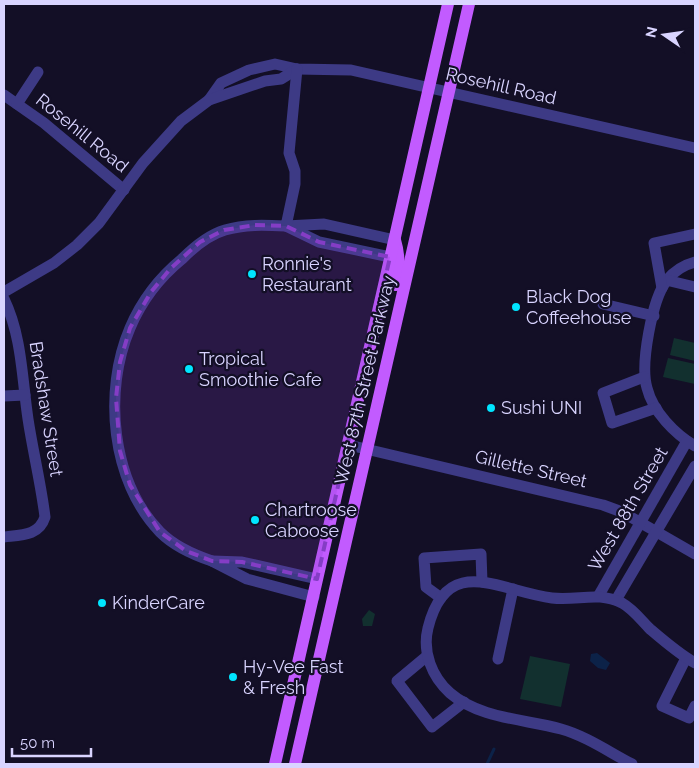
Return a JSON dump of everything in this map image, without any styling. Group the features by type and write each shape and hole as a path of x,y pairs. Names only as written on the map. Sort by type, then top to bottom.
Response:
{"main road":[{"name":"West 87th Street Parkway","path":"275,764 448,4"},
{"name":"West 87th Street Parkway","path":"295,764 469,4"},
{"path":"394,325 392,302 400,266 400,255 395,240"},
{"path":"310,695 304,685 324,603 317,579"}],"street":[{"name":"Rosehill Road","path":"4,292 54,263 78,245 99,223 164,137 181,120 209,100 221,83 249,70 275,64 297,69 351,70 695,148"},
{"path":"286,226 295,184 295,171 289,153 297,69"},
{"name":"Rosehill Road","path":"17,104 38,72"},
{"name":"Rosehill Road","path":"4,95 44,123 124,190"},
{"path":"314,598 247,579 212,561 186,551 160,532 130,484 120,451 115,420 120,362 130,328 150,292 171,268 200,242 224,230 255,225 324,224 395,240"},
{"path":"286,226 319,242 390,257"},
{"path":"664,284 654,243 695,234"},
{"path":"691,444 656,408 647,390 644,377 646,350 664,284 675,271 695,262"},
{"path":"664,284 695,287"},
{"name":"Bradshaw Street","path":"4,299 12,315 17,336 45,517 42,526 30,534 4,537"},
{"path":"603,304 654,316"},
{"path":"644,377 603,392 612,423 656,408"},
{"path":"4,396 25,395"},
{"name":"West 88th Street","path":"599,595 640,523 691,444"},
{"name":"Gillette Street","path":"349,445 577,497 622,512 695,554"},
{"name":"West 88th Street","path":"616,600 695,466"},
{"path":"441,598 426,587 424,558 481,554 482,582"},
{"path":"212,561 242,562 317,579"},
{"path":"632,764 571,732 488,712 464,702 451,694 441,684 427,656 426,638 432,610 441,598 462,583 469,581 565,599 599,595 616,600 632,610 650,629 690,660 662,706 689,718 695,706"},
{"path":"498,659 514,589"},
{"path":"427,656 397,681 432,727 464,702"}],"highlighted area":[{"path":"255,225 286,226 319,242 390,257 317,579 242,562 212,561 186,551 160,532 130,485 120,451 116,398 120,362 130,328 151,292 171,268 200,242 224,230"}],"green space":[{"path":"674,338 695,343 695,361 670,355"},
{"path":"668,358 695,364 695,384 663,377"},
{"path":"369,610 375,614 372,626 363,626 362,619"},
{"path":"530,656 570,664 561,707 520,699"}],"water":[{"path":"597,653 610,663 606,670 598,668 590,661 591,654"}],"waterway":[{"path":"487,764 494,749"}],"place":[{"name":"Ronnie's Restaurant","path":"252,274"},
{"name":"Black Dog Coffeehouse","path":"516,307"},
{"name":"Tropical Smoothie Cafe","path":"189,369"},
{"name":"Sushi UNI","path":"491,408"},
{"name":"Chartroose Caboose","path":"255,520"},
{"name":"KinderCare","path":"102,603"},
{"name":"Hy-Vee Fast & Fresh","path":"233,677"}]}
